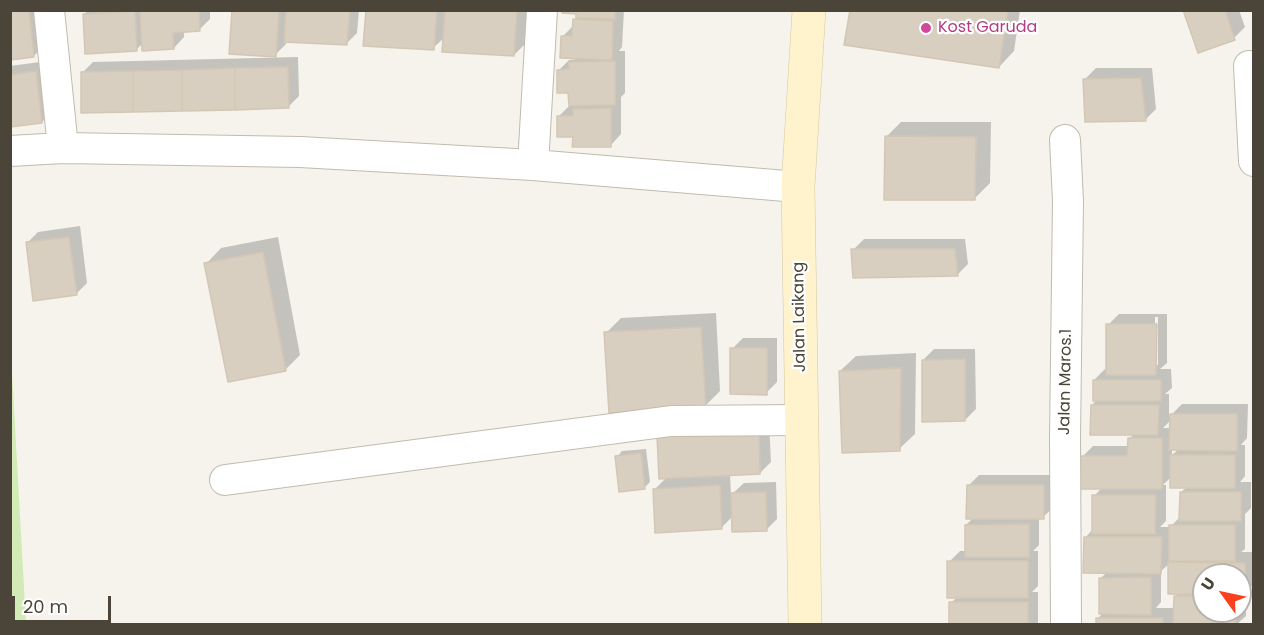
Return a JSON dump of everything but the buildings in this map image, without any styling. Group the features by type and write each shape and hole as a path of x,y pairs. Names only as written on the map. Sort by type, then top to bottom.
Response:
{"main road":[{"name":"Jalan Laikang","path":"805,624 798,187 809,10"}],"street":[{"path":"49,10 63,148"},
{"path":"533,165 542,10"},
{"path":"1249,66 1253,155"},
{"name":"Jalan Maros.1","path":"1065,140 1068,201 1065,438 1066,624"},
{"path":"10,151 63,148 300,152 533,165 798,187"},
{"path":"225,480 671,421 801,420"}],"green space":[{"path":"11,354 26,624 11,624"}],"place":[{"name":"Kost Garuda","path":"926,28"}]}
